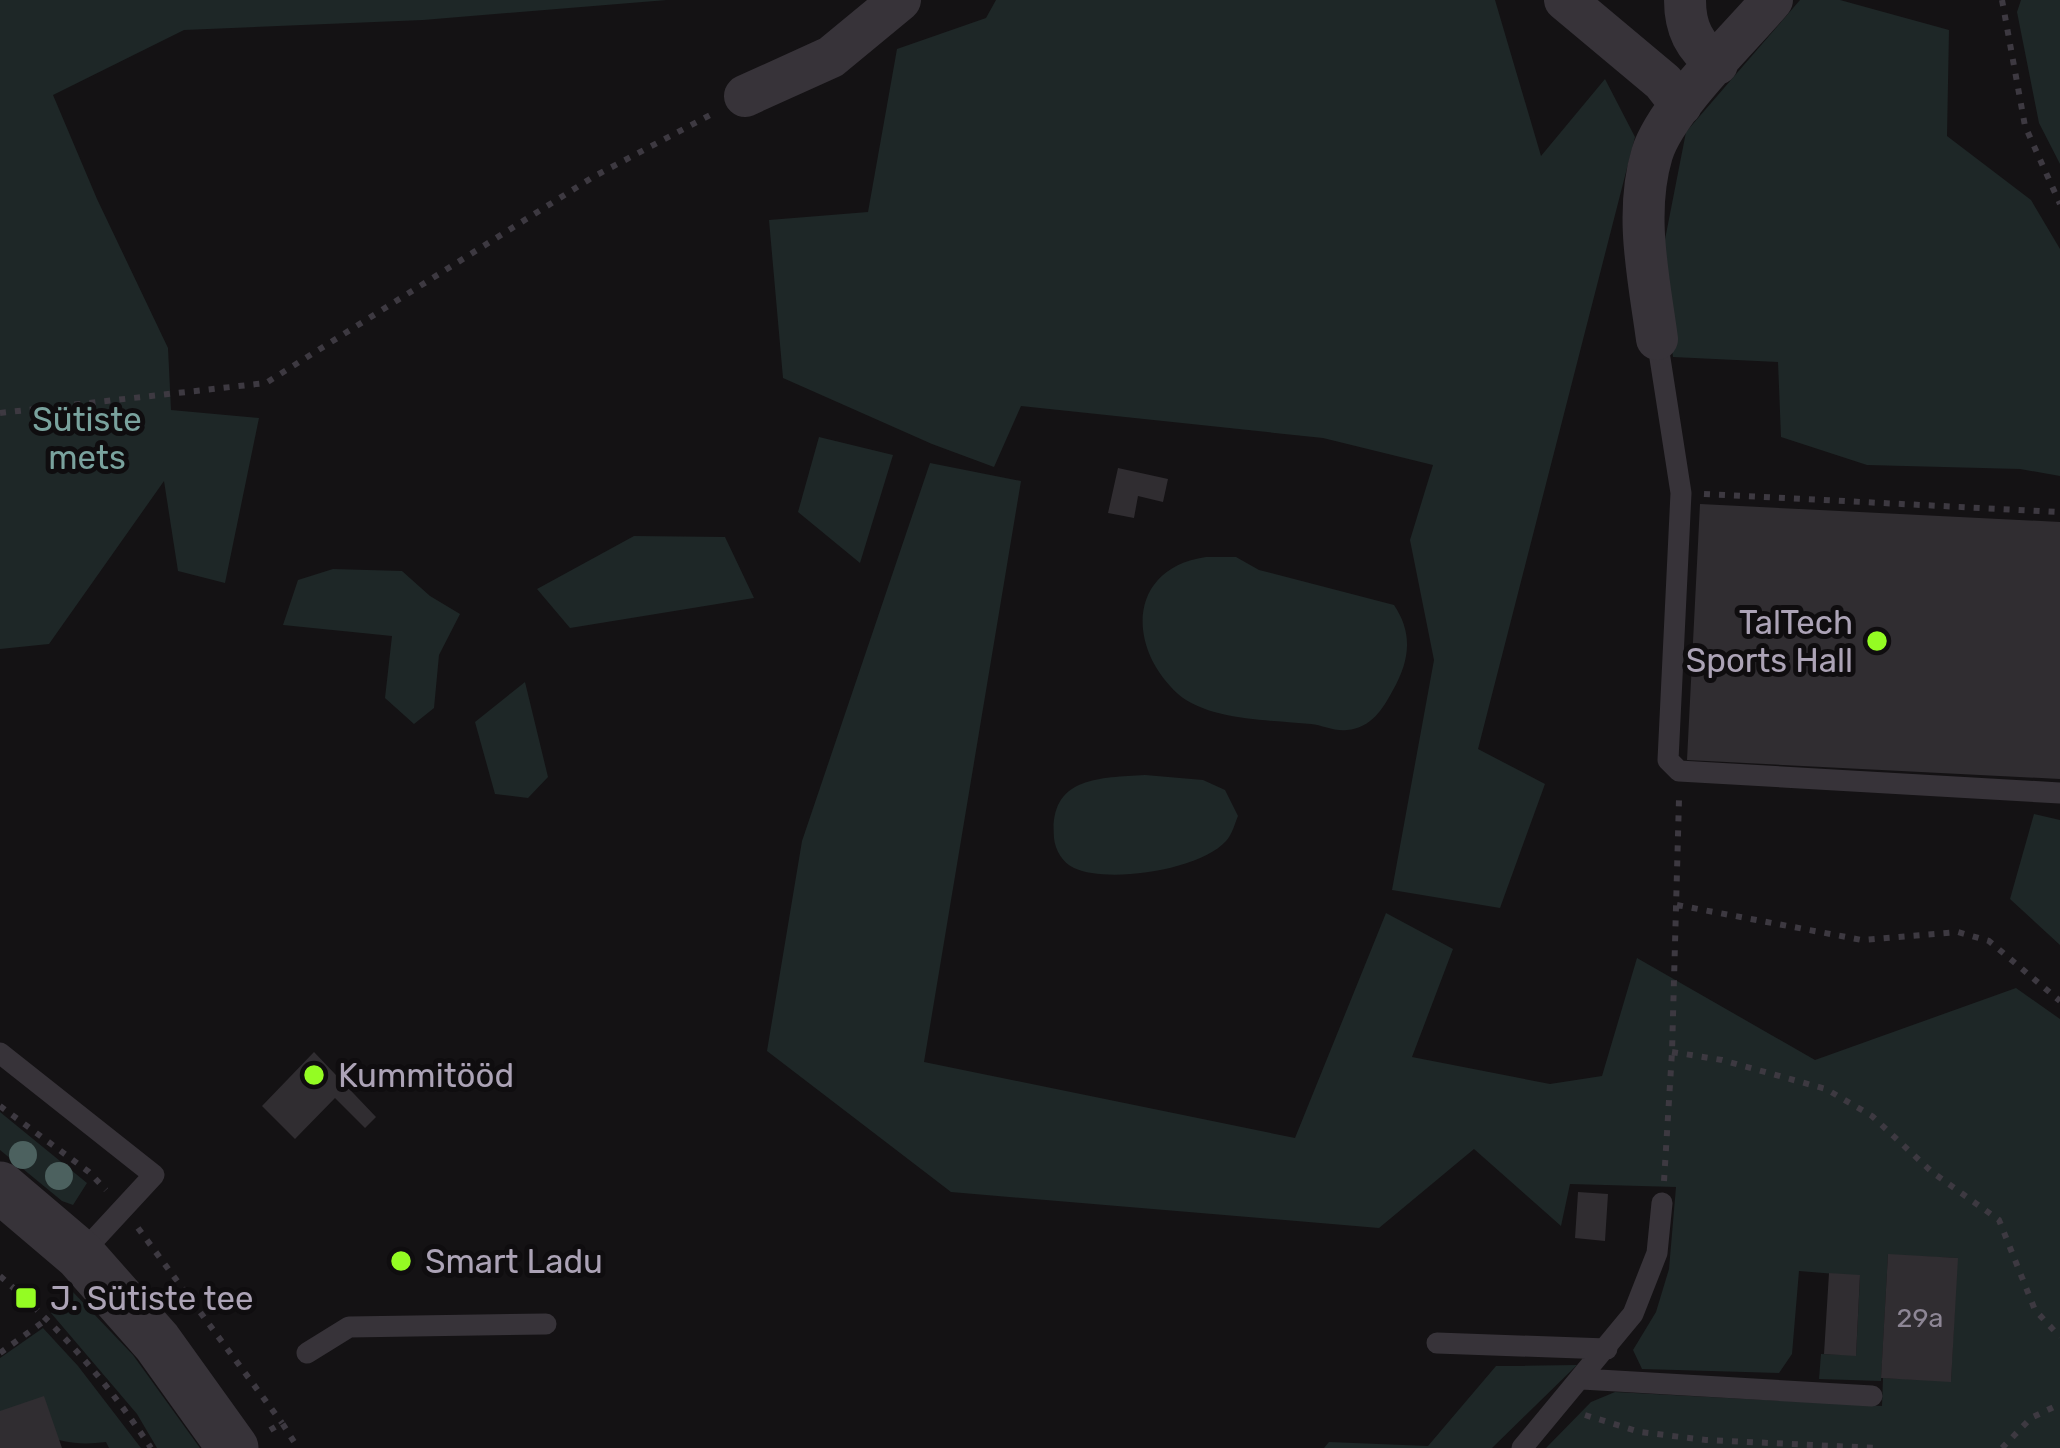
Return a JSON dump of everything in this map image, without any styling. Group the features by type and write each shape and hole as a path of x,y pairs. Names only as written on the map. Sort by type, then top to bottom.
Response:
{"street":[{"path":"745,96 832,57 900,0"},
{"path":"1565,0 1663,82 1682,106"},
{"path":"1685,0 1685,26 1703,53 1717,64"},
{"path":"1657,339 1642,226 1652,152 1682,106 1772,0"},
{"path":"0,1186 80,1255 251,1439"}],"lane":[{"path":"1657,339 1681,493 1668,760 1679,771 2060,793"},
{"path":"0,1053 154,1175 80,1255"},
{"path":"1522,1448 1634,1313 1657,1253 1662,1203"},
{"path":"307,1353 349,1327 546,1324"},
{"path":"1437,1343 1606,1349"},
{"path":"1582,1379 1872,1396"}],"path":[{"path":"2002,0 2025,126 2060,204"},
{"path":"0,413 266,383 593,176 745,96"},
{"path":"1681,493 2060,512"},
{"path":"1662,1203 1672,1052 1679,771"},
{"path":"1677,905 1862,940 1958,932 1989,941 2060,1000"},
{"path":"1672,1052 1723,1060 1826,1089 1872,1116 1933,1172 1999,1220 2035,1310 2060,1337"},
{"path":"0,1106 89,1172 124,1210 298,1448"},
{"path":"0,1276 47,1319 124,1406 151,1448"},
{"path":"0,1353 47,1319"},
{"path":"2002,1448 2032,1418 2060,1404"},
{"path":"1558,1407 1640,1432 1877,1448"},
{"path":"251,1439 282,1423"}],"green space":[{"name":"Sütiste mets","path":"0,0 667,0 423,20 184,30 53,95 168,348 171,410 259,418 225,583 178,571 164,481 49,644 0,649"},
{"path":"996,0 1495,0 1541,156 1605,79 1635,137 1478,749 1545,784 1500,908 1392,890 1434,660 1410,540 1433,465 1323,438 1021,406 994,467 783,378 769,220 868,212 897,49 986,18"},
{"path":"1800,0 1840,0 1949,30 1947,136 2031,200 2060,249 2060,476 2020,469 1867,465 1781,437 1778,362 1673,357 1660,265 1686,132"},
{"path":"2021,0 2060,0 2060,164 2039,123 2017,12"},
{"path":"819,437 893,455 860,563 798,512"},
{"path":"930,463 1021,481 924,1062 1295,1138 1386,913 1453,949 1412,1057 1550,1084 1602,1076 1637,958 1815,1060 2016,988 2060,1019 2060,1448 1546,1448 1591,1402 1615,1392 1882,1406 1883,1378 1951,1381 1957,1258 1888,1255 1881,1381 1819,1379 1821,1354 1856,1355 1860,1276 1799,1271 1792,1354 1779,1373 1642,1369 1633,1350 1656,1312 1669,1269 1676,1187 1570,1184 1561,1226 1474,1149 1379,1228 951,1192 767,1051 802,841"},
{"path":"634,536 725,537 754,598 570,628 537,589"},
{"path":"1206,557 1236,557 1259,570 1394,605 1407,636 1406,657 1393,690 1375,716 1363,726 1338,730 1224,714 1178,694 1149,654 1143,612 1161,576 1180,564"},
{"path":"333,569 402,571 460,614 439,655 434,708 414,724 385,698 392,636 283,625 298,580"},
{"path":"525,682 548,777 528,798 495,794 475,722"},
{"path":"1145,775 1203,780 1225,790 1238,816 1228,838 1196,860 1153,871 1108,875 1066,863 1054,838 1059,803 1068,792 1094,780"},
{"path":"2034,814 2060,820 2060,945 2010,899"},
{"path":"0,1112 87,1183 73,1205 0,1150"},
{"path":"72,1291 133,1355 200,1448 157,1448 137,1414 51,1313"},
{"path":"43,1328 141,1448 63,1441 0,1411 0,1358"},
{"path":"1577,1365 1492,1448 1324,1448 1329,1442 1428,1446 1496,1366"}],"building":[{"path":"1118,468 1168,479 1163,502 1138,496 1134,518 1108,513"},
{"name":"TalTech Sports Hall","path":"1700,504 2060,522 2060,779 1687,760"},
{"name":"Kummitööd","path":"314,1052 376,1117 365,1128 335,1098 295,1139 262,1106"},
{"path":"1578,1192 1608,1194 1605,1241 1575,1238"},
{"path":"1888,1254 1958,1258 1951,1382 1881,1378"},
{"path":"1829,1273 1860,1275 1856,1356 1824,1354"},
{"path":"44,1396 62,1448 0,1448 0,1411"}],"place":[{"name":"TalTech Sports Hall","path":"1877,641"},
{"name":"Kummitööd","path":"314,1075"},
{"name":"Smart Ladu","path":"401,1261"},
{"name":"J. Sütiste tee","path":"26,1298"}]}
